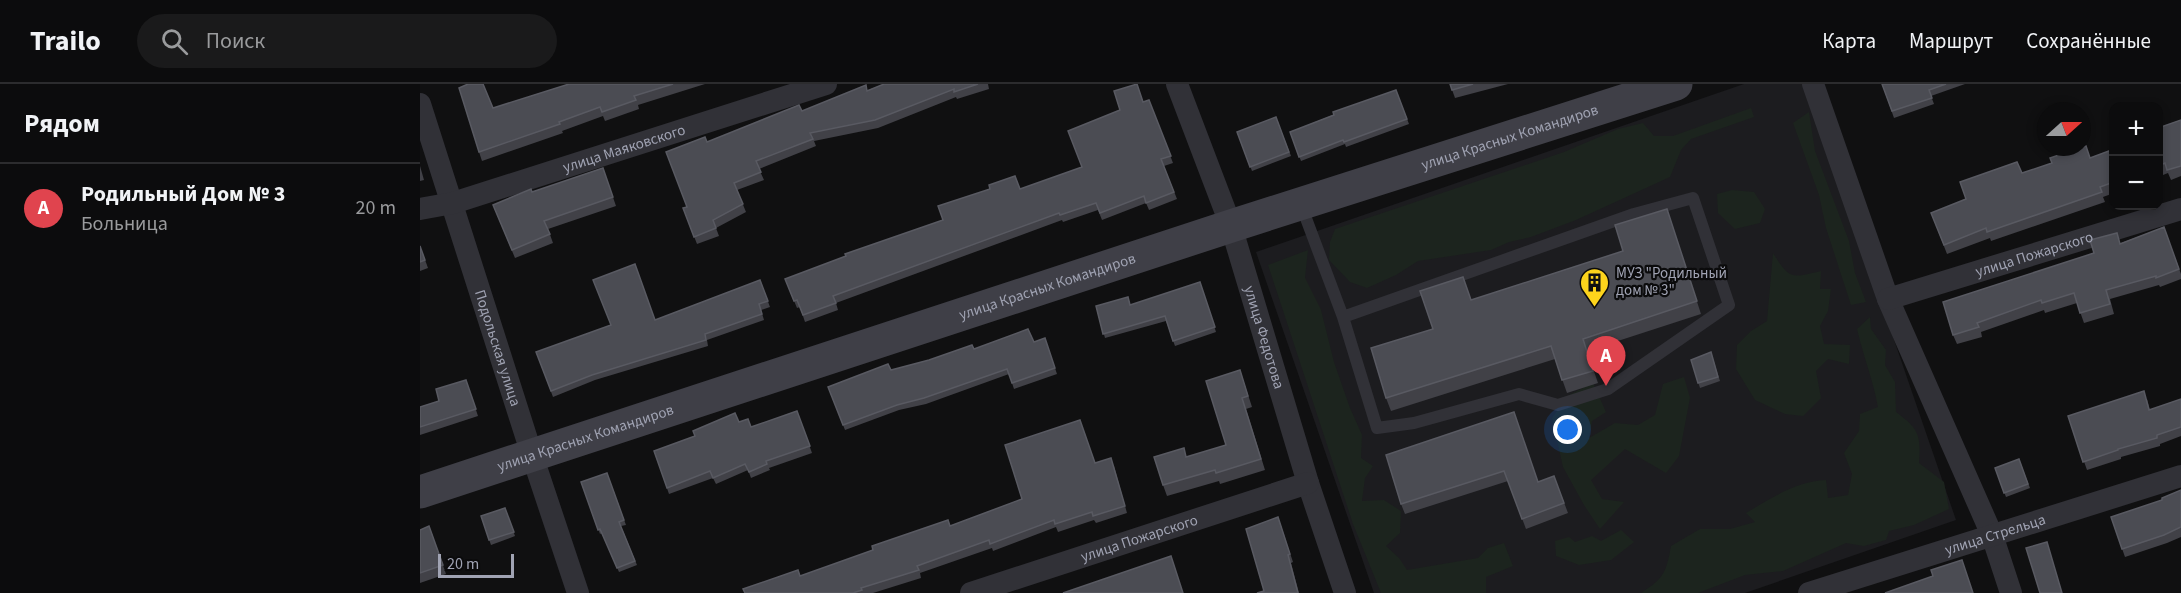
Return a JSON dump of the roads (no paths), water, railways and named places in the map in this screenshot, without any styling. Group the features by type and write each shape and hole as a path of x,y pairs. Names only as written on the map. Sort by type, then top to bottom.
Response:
{"street":[{"name":"улица Маяковского","path":"420,209 453,203 826,84"},
{"name":"улица Федотова","path":"1177,84 1231,226 1308,483 1345,593"},
{"name":"улица Красных Командиров","path":"420,492 1231,226 1676,84"},
{"path":"1813,84 1888,299 1992,535 2012,593"},
{"name":"Подольская улица","path":"420,104 578,593"},
{"name":"улица Пожарского","path":"1888,299 2181,209"},
{"name":"улица Стрельца","path":"1809,593 2181,476"},
{"name":"улица Пожарского","path":"971,593 1308,483"}],"lane":[{"path":"1301,204 1343,317 1377,428 1414,423 1519,394 1558,405 1608,389 1729,305 1694,198 1634,214 1343,317"}],"place":[{"name":"МУЗ \"Родильный дом № 3\"","path":"1595,308"},
{"name":"Родильный Дом № 3","path":"1606,386"}]}
